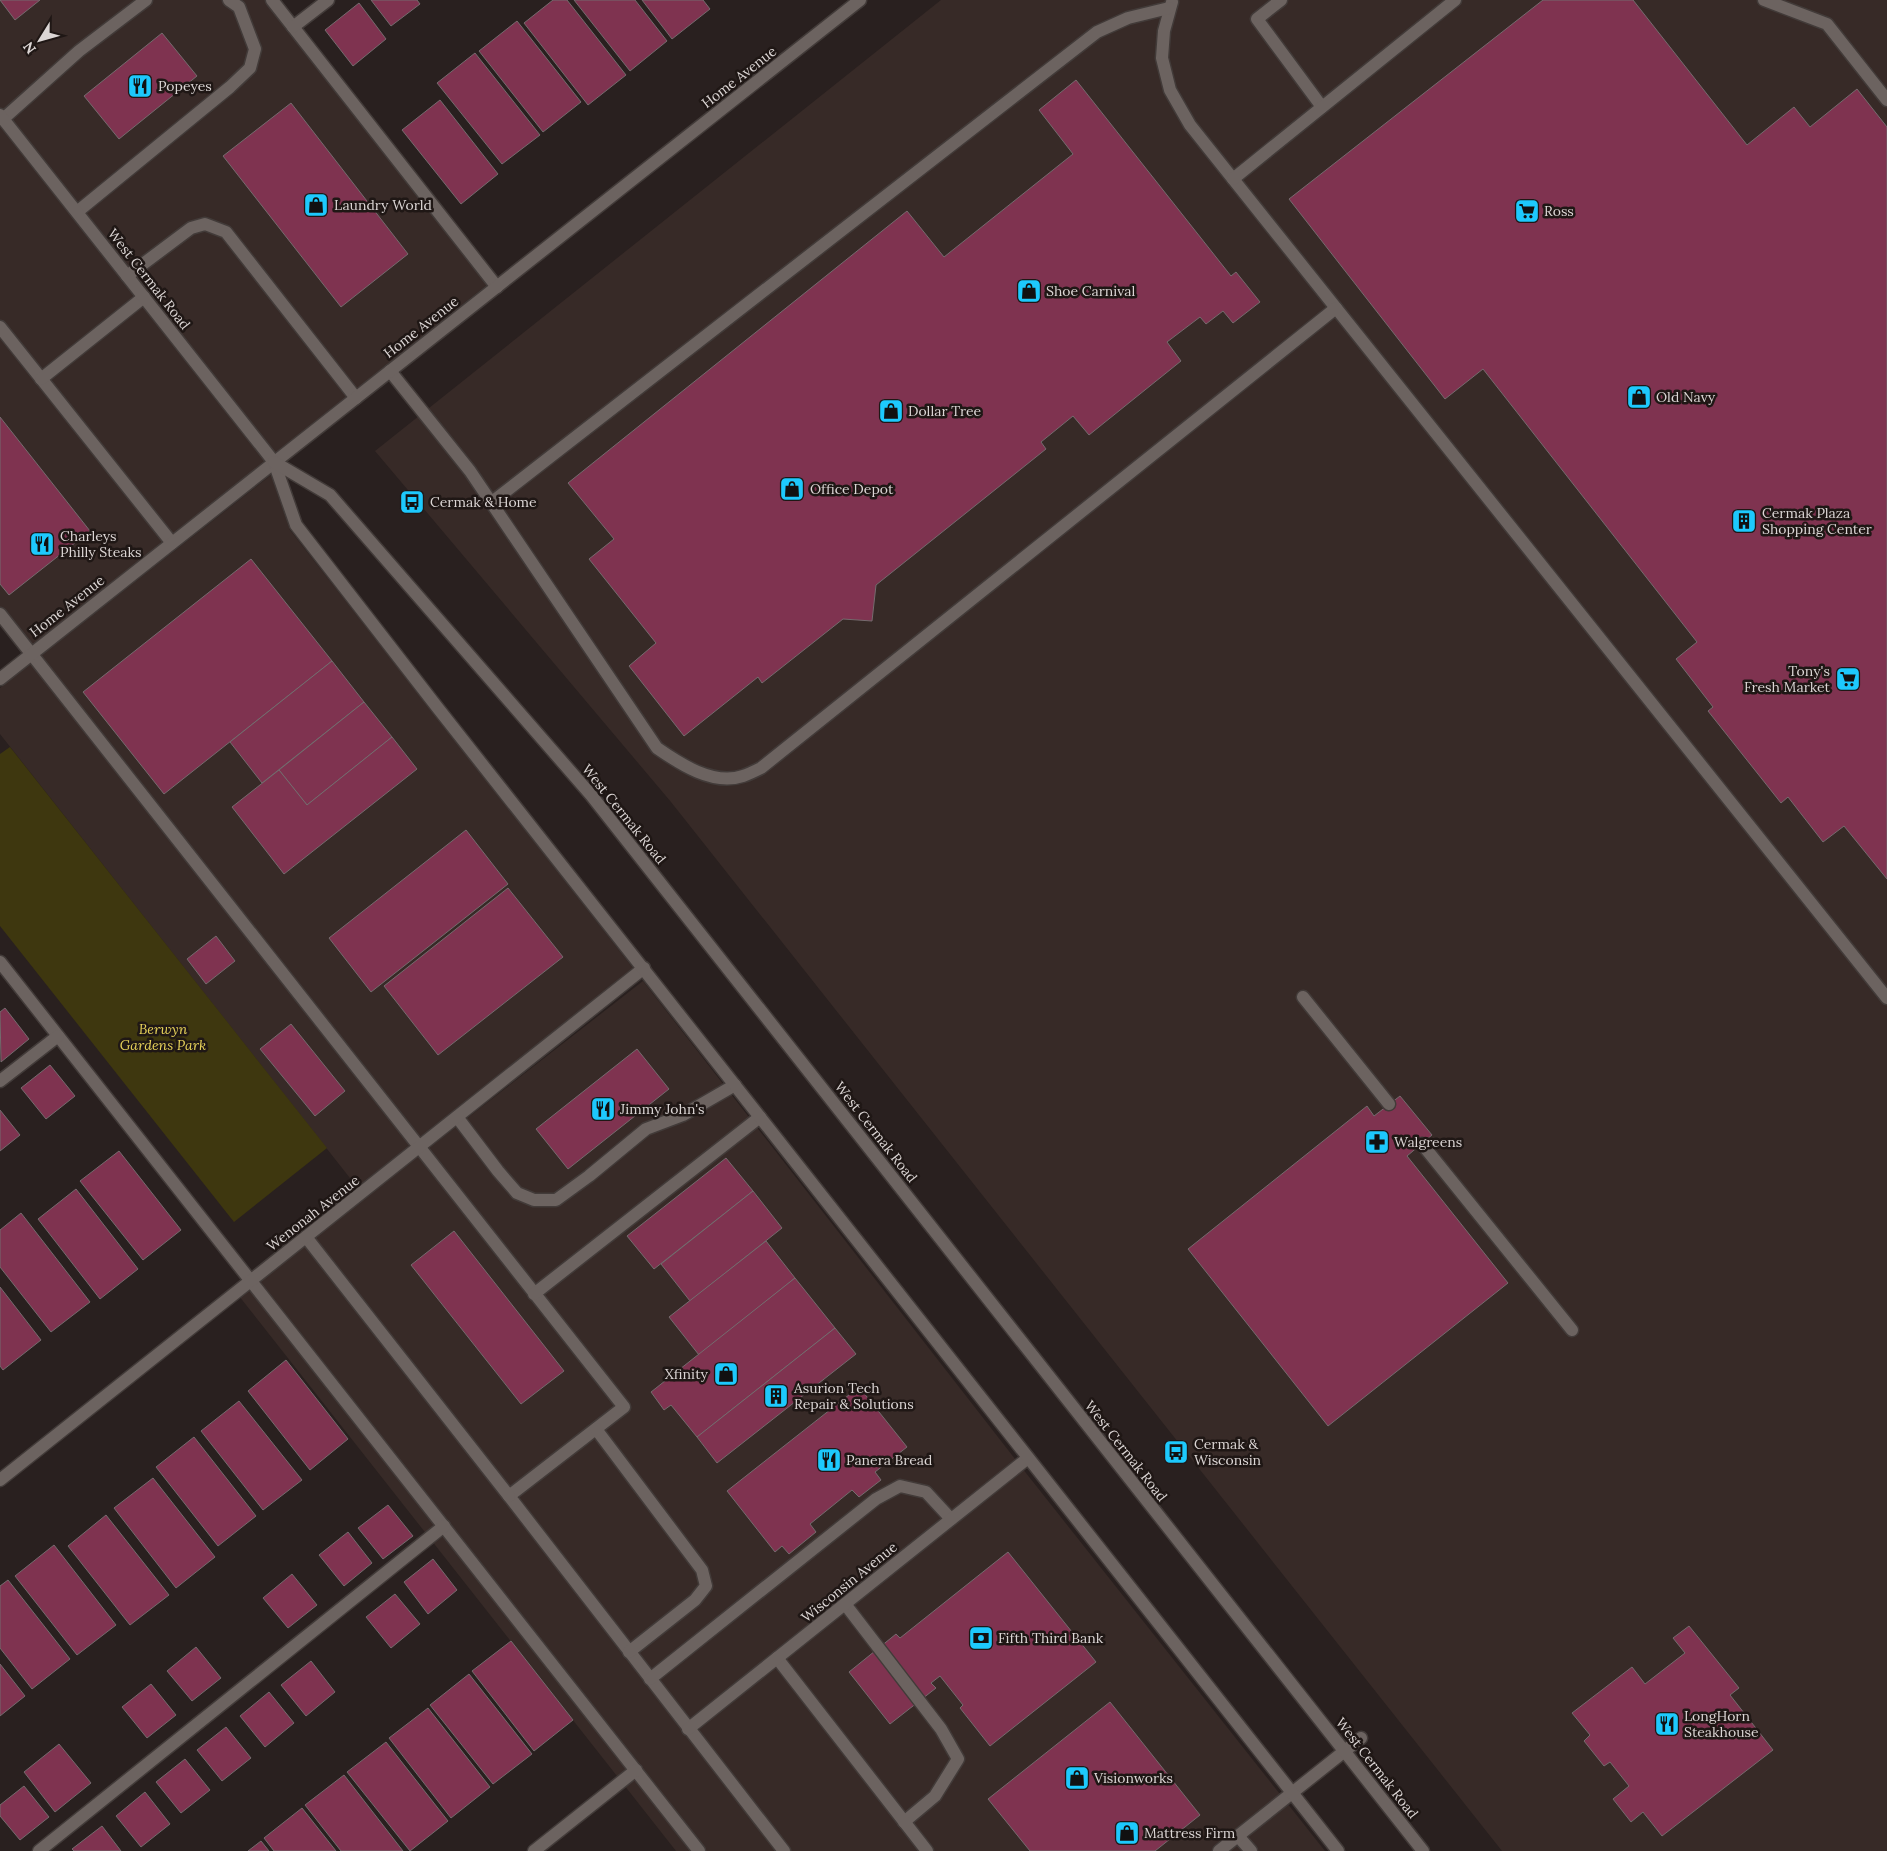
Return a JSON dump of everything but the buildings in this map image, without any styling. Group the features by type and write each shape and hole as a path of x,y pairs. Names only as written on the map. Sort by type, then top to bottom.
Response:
{"main road":[{"path":"1,117 79,51 146,0"},
{"path":"77,212 250,68 256,49 239,7 229,0"},
{"path":"272,0 497,287"},
{"path":"293,27 328,0"},
{"name":"Home Avenue","path":"0,678 860,0"},
{"path":"1281,0 1256,19 1322,107"},
{"path":"1233,179 1454,0"},
{"path":"1764,0 1828,24 1887,100"},
{"path":"1171,4 1164,31 1162,58 1170,90 1190,125 1887,998"},
{"path":"492,502 1097,32 1128,18 1171,4"},
{"name":"West Cermak Road","path":"1,117 274,462 296,525 1338,1851"},
{"path":"127,276 191,228 205,224 226,232 356,398"},
{"path":"41,379 144,297"},
{"path":"390,371 470,471 492,502 657,748 695,771 721,778 742,777 761,768 1336,308"},
{"path":"0,327 172,543"},
{"name":"West Cermak Road","path":"274,462 330,495 591,795 1423,1851"},
{"path":"0,614 624,1407 509,1496"},
{"path":"0,962 699,1851"},
{"name":"Wenonah Avenue","path":"0,1480 644,968"},
{"path":"1303,997 1389,1104"},
{"path":"0,1081 58,1036"},
{"path":"458,1117 498,1171 517,1193 534,1200 556,1200 589,1176 646,1129 683,1115 735,1084"},
{"path":"534,1294 760,1117"},
{"path":"1422,1144 1572,1330"},
{"path":"306,1237 784,1851"},
{"path":"596,1429 702,1570 706,1586 695,1600 629,1652"},
{"name":"Wisconsin Avenue","path":"688,1729 1028,1458"},
{"path":"650,1679 876,1499 900,1486 926,1492 951,1519"},
{"path":"39,1851 444,1526"},
{"path":"845,1604 941,1729 958,1759 935,1796 904,1822"},
{"path":"777,1658 927,1851"},
{"path":"1219,1851 1361,1738"},
{"path":"534,1851 636,1770"},
{"path":"1238,1836 1251,1851"}],"shaded area":[{"path":"0,0 281,0 497,277 23,654 0,625"},
{"name":"Cermak Plaza Shopping Center","path":"941,0 1887,0 1887,1851 1502,1851 671,802 375,451"},
{"path":"271,475 290,530 633,968 357,1187 0,734 0,688"},
{"path":"643,981 1026,1473 1325,1851 676,1851 239,1296"}],"green space":[{"name":"Berwyn Gardens Park","path":"10,747 327,1148 234,1222 0,926 0,754"}],"place":[{"name":"Popeyes","path":"140,86"},
{"name":"Laundry World","path":"316,205"},
{"name":"Ross","path":"1527,211"},
{"name":"Shoe Carnival","path":"1029,291"},
{"name":"Old Navy","path":"1639,397"},
{"name":"Dollar Tree","path":"891,411"},
{"name":"Office Depot","path":"792,489"},
{"name":"Cermak & Home","path":"412,502"},
{"name":"Cermak Plaza Shopping Center","path":"1744,521"},
{"name":"Charleys Philly Steaks","path":"42,544"},
{"name":"Tony's Fresh Market","path":"1848,679"},
{"name":"Jimmy John's","path":"603,1109"},
{"name":"Walgreens","path":"1377,1142"},
{"name":"Xfinity","path":"726,1374"},
{"name":"Asurion Tech Repair & Solutions","path":"776,1396"},
{"name":"Cermak & Wisconsin","path":"1176,1452"},
{"name":"Panera Bread","path":"829,1460"},
{"name":"Fifth Third Bank","path":"981,1638"},
{"name":"LongHorn Steakhouse","path":"1667,1724"},
{"name":"Visionworks","path":"1077,1778"},
{"name":"Mattress Firm","path":"1127,1833"}]}
